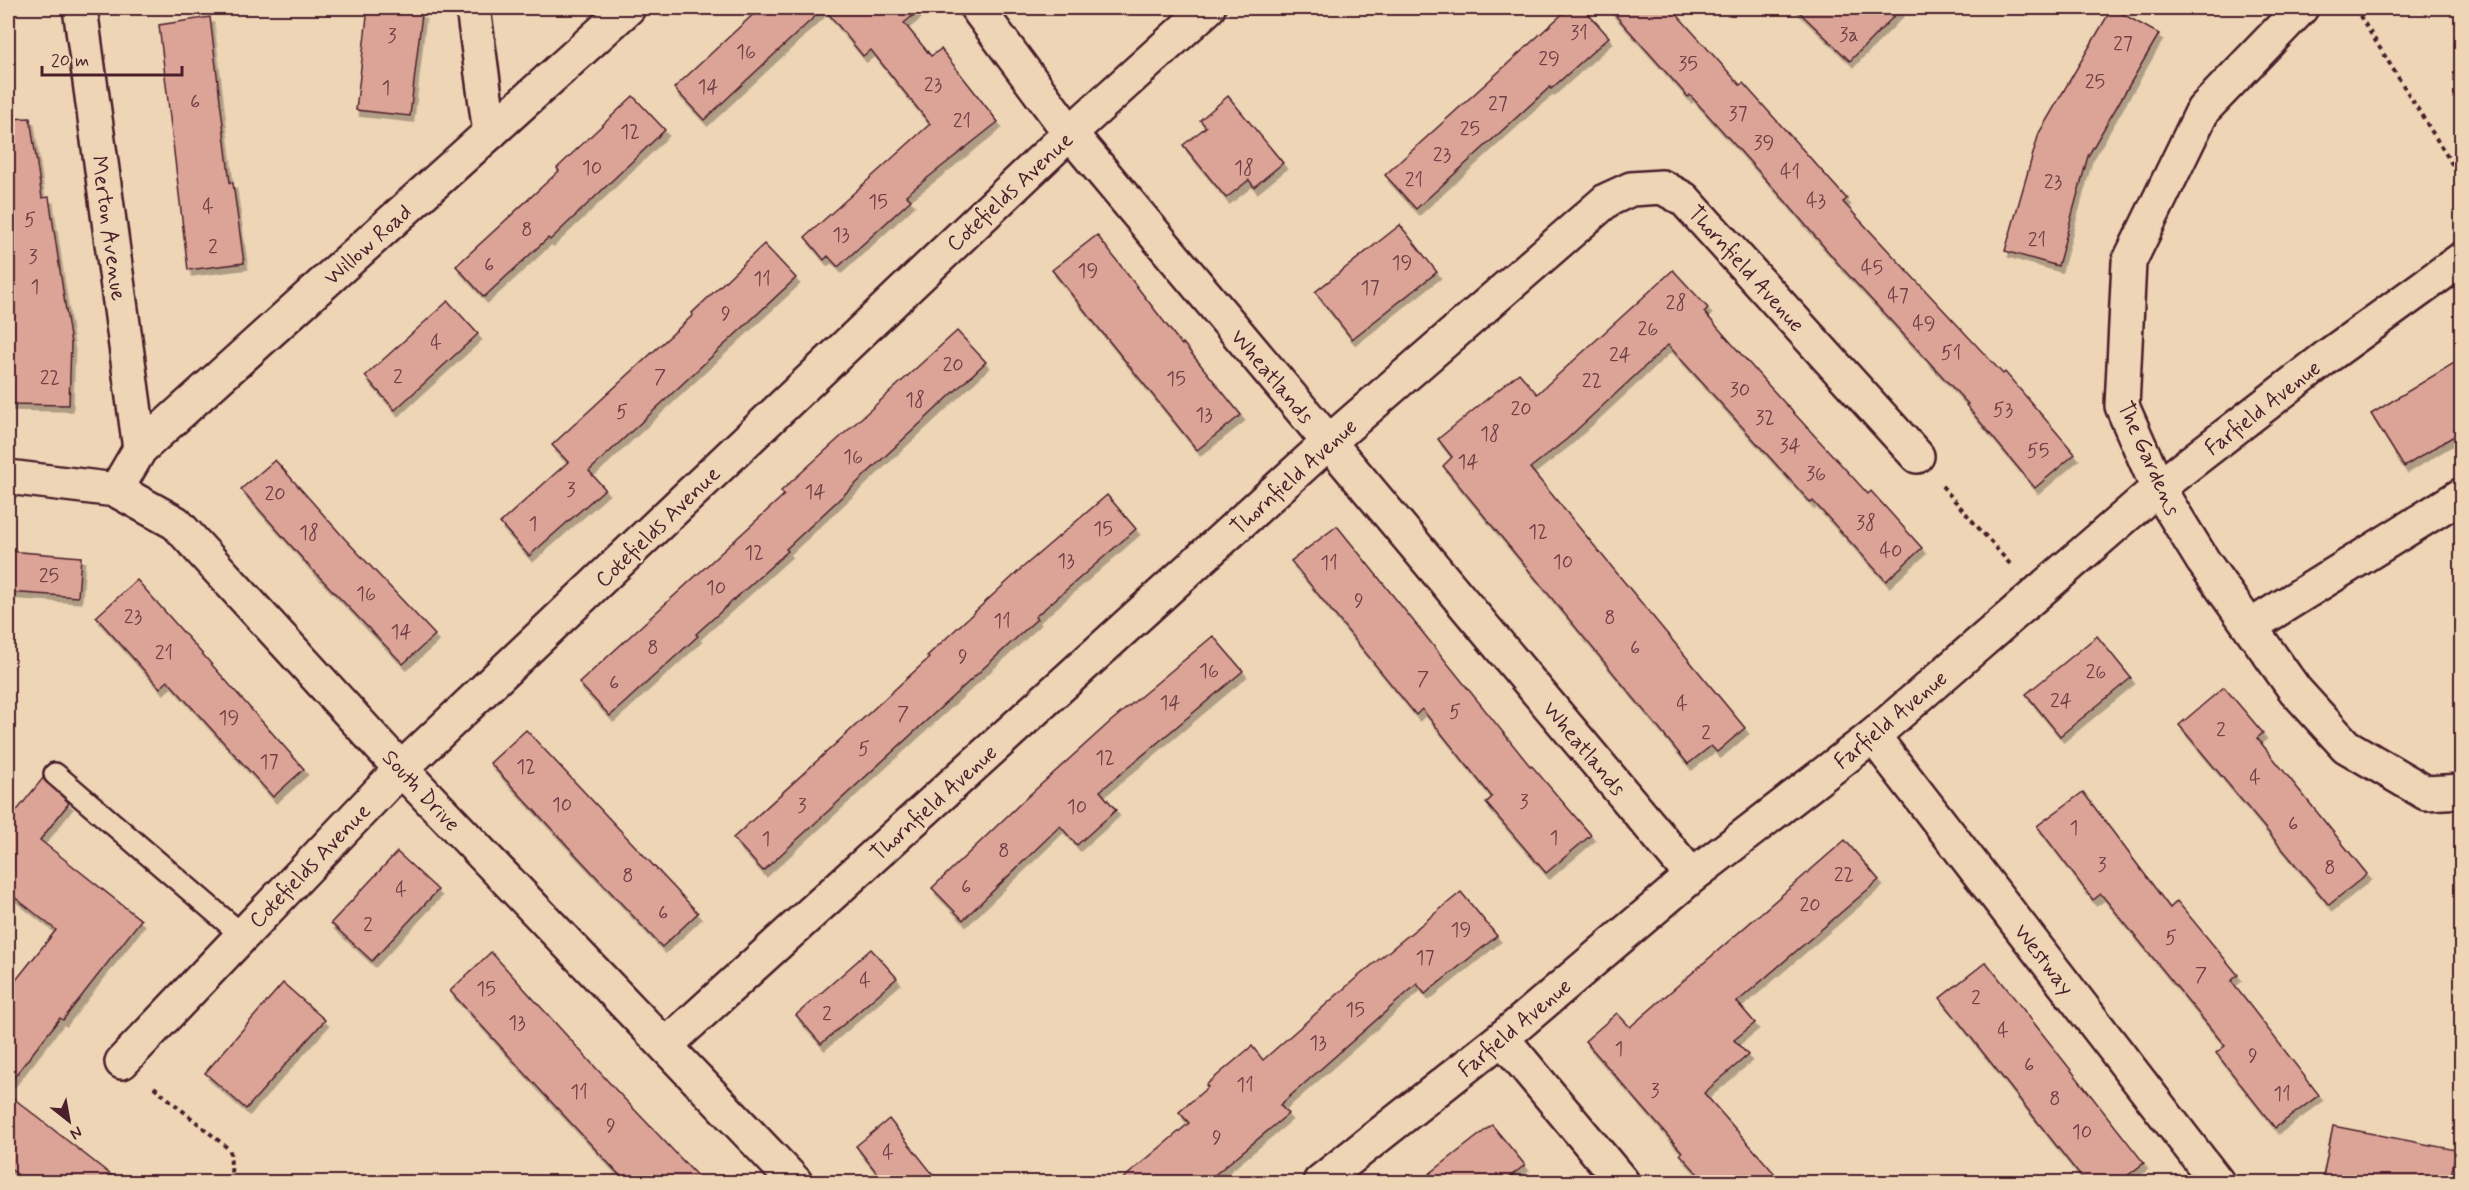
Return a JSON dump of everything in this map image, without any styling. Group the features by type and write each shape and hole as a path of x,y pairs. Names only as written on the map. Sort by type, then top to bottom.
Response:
{"street":[{"name":"Merton Avenue","path":"80,8 140,449"},
{"path":"473,8 490,133"},
{"name":"Willow Road","path":"116,490 140,449 628,8"},
{"name":"Wheatlands","path":"977,8 1070,133 1692,876"},
{"name":"Cotefields Avenue","path":"122,1062 401,769 1070,133 1208,8"},
{"name":"The Gardens","path":"2301,8 2203,110 2129,262 2122,406 2158,488 2203,561 2295,690 2346,746 2426,793 2462,791"},
{"name":"Thornfield Avenue","path":"666,1045 1329,442 1607,200 1631,189 1662,187 1684,199 1917,456"},
{"name":"Farfield Avenue","path":"1320,1182 1502,1038 1692,876 1873,736 2158,488 2328,356 2462,259"},
{"name":"South Drive","path":"8,477 116,490 176,523 401,769 795,1182"},
{"path":"2251,626 2462,495"},
{"name":"Westway","path":"1873,736 2217,1182"},
{"path":"1502,1038 1622,1182"}],"lane":[{"path":"55,774 242,935"}],"path":[{"path":"2355,8 2462,180"},
{"path":"1917,456 2036,594"},
{"path":"122,1062 230,1150 232,1182"}],"building":[{"path":"368,8 422,13 410,116 356,110"},
{"path":"760,8 824,8 704,120 674,88"},
{"path":"824,8 922,8 904,23 931,56 941,49 998,122 906,195 911,200 838,267 828,256 824,260 805,237 930,124 871,50 863,56"},
{"path":"1569,8 1583,8 1609,37 1551,89 1550,87 1416,209 1385,175"},
{"path":"1609,8 1671,8 1740,85 1743,83 1847,199 1843,202 2003,374 2005,372 2075,454 2035,488 1966,405 1968,404 1842,268 1786,202"},
{"path":"1795,8 1902,8 1850,61"},
{"path":"2112,8 2159,34 2088,156 2058,266 2005,251 2039,133"},
{"path":"210,17 230,183 233,183 244,263 188,270 159,25"},
{"path":"633,96 665,130 550,240 548,238 484,297 456,266 559,171 557,168"},
{"path":"1228,96 1283,163 1254,187 1249,180 1226,198 1183,145 1206,127 1200,120"},
{"path":"30,118 42,198 49,197 71,344 69,405 8,404 8,119"},
{"path":"1400,225 1437,272 1352,339 1315,292"},
{"path":"1097,235 1182,345 1183,343 1241,415 1197,450 1052,270"},
{"path":"764,244 796,278 589,471 605,489 529,556 500,523 568,462 552,445 693,315 692,313"},
{"path":"1673,270 1708,308 1704,312 1770,387 1868,494 1871,491 1922,548 1886,581 1813,501 1811,503 1668,345 1567,439 1530,468 1745,728 1717,752 1711,746 1688,764 1443,466 1452,457 1438,439 1519,373 1537,394"},
{"path":"448,301 478,334 395,410 365,376"},
{"path":"957,331 986,362 786,549 788,551 696,634 698,636 610,716 579,683 784,495 781,491"},
{"path":"2462,358 2462,431 2404,467 2371,414"},
{"path":"275,460 435,635 403,664 309,566 241,489"},
{"path":"1107,495 1136,529 1035,617 1037,619 763,871 733,838 929,658 927,656 1022,568"},
{"path":"1337,526 1530,766 1591,835 1546,873 1486,803 1492,797 1422,709 1416,715 1291,561"},
{"path":"8,551 81,557 78,597 8,592"},
{"path":"137,580 304,769 273,797 168,681 160,688 96,617"},
{"path":"1213,636 1243,671 1100,791 1116,810 1077,845 1060,826 963,920 932,888 1110,722"},
{"path":"2097,636 2131,678 2060,736 2026,694"},
{"path":"2224,687 2263,733 2257,738 2367,874 2329,905 2179,725"},
{"path":"526,730 698,913 662,947 490,763"},
{"path":"43,778 69,803 40,840 141,920 63,1020 60,1018 8,1085 8,990 56,930 8,892 8,815 11,818"},
{"path":"2083,792 2170,908 2177,901 2238,975 2231,981 2319,1095 2275,1128 2216,1053 2225,1046 2101,894 2093,900 2037,826"},
{"path":"1845,840 1879,880 1737,1002 1755,1023 1734,1040 1748,1055 1704,1093 1782,1182 1705,1182 1680,1154 1682,1152 1585,1041 1617,1013 1630,1027"},
{"path":"397,852 438,890 372,961 331,923"},
{"path":"1461,892 1497,936 1425,994 1417,984 1280,1105 1288,1114 1206,1182 1119,1182 1189,1123 1179,1112 1208,1087 1206,1085 1252,1046 1263,1060 1355,979"},
{"path":"871,949 897,978 821,1044 796,1015"},
{"path":"491,952 703,1182 626,1182 542,1092 450,991"},
{"path":"1986,962 2144,1163 2119,1182 2085,1182 1940,998"},
{"path":"283,983 325,1020 246,1109 205,1073"},
{"path":"8,1094 120,1182 27,1182 8,1167"},
{"path":"889,1119 939,1182 884,1182 856,1146"},
{"path":"1492,1125 1525,1165 1503,1182 1419,1182"},
{"path":"2333,1126 2456,1150 2450,1182 2322,1182"}]}
